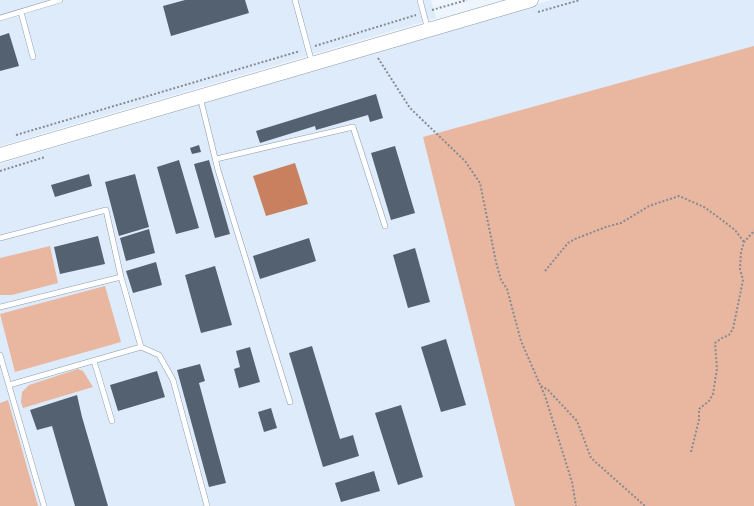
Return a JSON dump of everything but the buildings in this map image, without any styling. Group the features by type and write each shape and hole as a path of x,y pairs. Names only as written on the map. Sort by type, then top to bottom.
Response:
{"main road":[{"path":"0,155 532,0"}],"lane":[{"path":"0,18 60,0"},
{"path":"295,0 312,64"},
{"path":"420,0 428,30"},
{"path":"21,12 33,57"},
{"path":"200,96 216,159 290,402"},
{"path":"216,159 353,127 385,226"},
{"path":"0,238 106,210 121,277 141,347"},
{"path":"0,307 121,277"},
{"path":"9,386 141,347 159,354 173,380 207,506"},
{"path":"0,355 44,506"},
{"path":"94,361 112,421"}],"path":[{"path":"313,47 467,0"},
{"path":"15,136 306,49"},
{"path":"378,58 410,108 465,161 480,183 501,280 508,289 521,341 541,386 572,482 576,506"},
{"path":"545,271 568,243 575,239 606,226 621,223 649,206 679,196 704,207 735,230 744,242"},
{"path":"691,452 699,409 709,401 716,378 716,343 729,335 734,329 743,280 740,269 744,242 754,231"},
{"path":"541,386 548,390 577,422 591,458 645,506"}],"shaded area":[{"path":"0,0 431,0 436,18 0,146"},
{"path":"551,0 754,0 754,506 0,506 0,164"},
{"path":"754,46 754,506 515,506 423,137"},
{"path":"295,163 308,204 266,216 253,176"},
{"path":"50,246 58,283 12,295 0,295 0,258"},
{"path":"105,286 121,342 15,372 0,314"},
{"path":"78,369 83,371 93,387 23,408 21,402 22,392 29,385"},
{"path":"8,400 38,506 0,506 0,403"}]}
